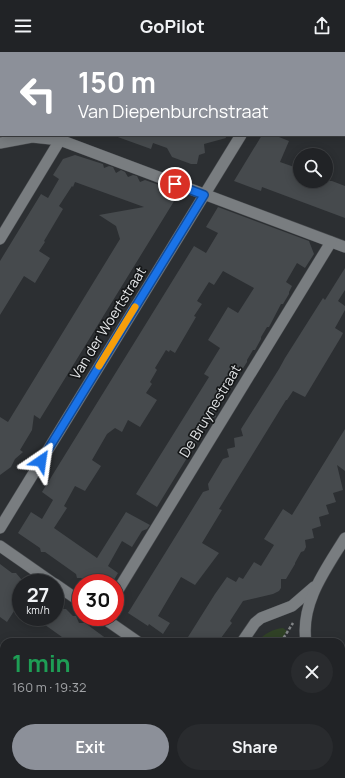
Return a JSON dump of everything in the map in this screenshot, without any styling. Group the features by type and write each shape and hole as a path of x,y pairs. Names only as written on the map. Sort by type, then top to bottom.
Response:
{"street":[{"name":"Van der Woertstraat","path":"0,528 240,136"},
{"path":"0,143 32,137 60,140 345,247"},
{"path":"0,239 60,140"},
{"name":"De Bruynestraat","path":"124,580 331,242"},
{"path":"305,638 304,630 306,618 316,585 345,538"},
{"path":"0,546 40,574"},
{"path":"245,638 255,623 261,618 292,606 316,585"},
{"path":"115,626 132,638"}],"green space":[{"path":"283,628 287,631 283,638 262,638 269,632"}],"building":[{"path":"115,136 225,136 226,138 204,144 205,153 199,155 197,164 191,164 172,157 167,148 153,143 151,149"},
{"path":"261,136 276,136 289,141 280,162 293,167 293,188 333,188 333,181 345,186 345,218 262,187 261,191 234,181"},
{"path":"75,155 103,164 104,168 109,166 113,167 116,173 121,170 125,172 128,177 133,175 137,176 140,182 145,180 162,186 174,192 176,198 40,419 34,415 32,430 20,450 23,452 15,459 11,467 0,475 0,417 8,422 120,239 116,226 99,215 144,207 75,182 59,206 63,209 39,251 50,258 35,283 24,276 0,315 0,261 41,194 48,198 59,179 53,175 63,159"},
{"path":"218,207 309,241 314,254 305,268 297,263 286,282 292,286 289,294 283,304 281,304 269,327 267,327 255,350 253,350 229,390 229,394 225,395 215,413 216,417 212,418 201,435 202,439 198,440 157,507 136,494 209,377 204,374 220,348 208,340 228,307 238,313 254,288 223,271 214,285 209,282 197,301 202,304 194,316 196,317 175,353 170,350 169,352 166,350 155,368 157,370 150,382 152,384 146,393 157,400 140,427 128,420 122,432 115,428 107,434 92,460 101,466 85,491 75,486 64,506 67,508 54,528 97,558 126,512 150,525 147,529 142,531 132,547 122,541 108,566 117,574 76,574 45,552 41,552 40,548 18,533 31,512 42,519 53,500 42,492 194,246 206,253 218,233 206,227"},
{"path":"345,268 345,290 338,301 345,306 345,310 335,328 343,333 305,397 293,391 286,400 219,509 222,510 202,543 219,553 195,585 181,577 158,616 170,623 163,634 149,624 148,626 128,613 203,492 209,490 208,484 223,459 229,457 227,449 235,447 234,438 243,436 241,429 323,298 325,300"},
{"path":"345,429 345,471 337,465 343,490 333,493 336,502 326,505 329,514 319,517 321,526 312,529 314,538 305,540 306,547 304,551 301,552 286,579 281,579 281,588 279,591 273,594 243,601 230,621 232,623 221,638 188,637 227,577 236,582 239,577 243,579 254,562 261,566 274,545 264,539 283,509 292,515"},
{"path":"0,564 12,573 17,574 12,574 12,614 7,622 0,617"},
{"path":"64,609 66,609 72,615 72,626 89,626 106,638 63,638 47,626 64,626"}],"slow traffic":[{"path":"99,366 135,307"}],"route":[{"path":"41,461 204,195 175,184"}]}
